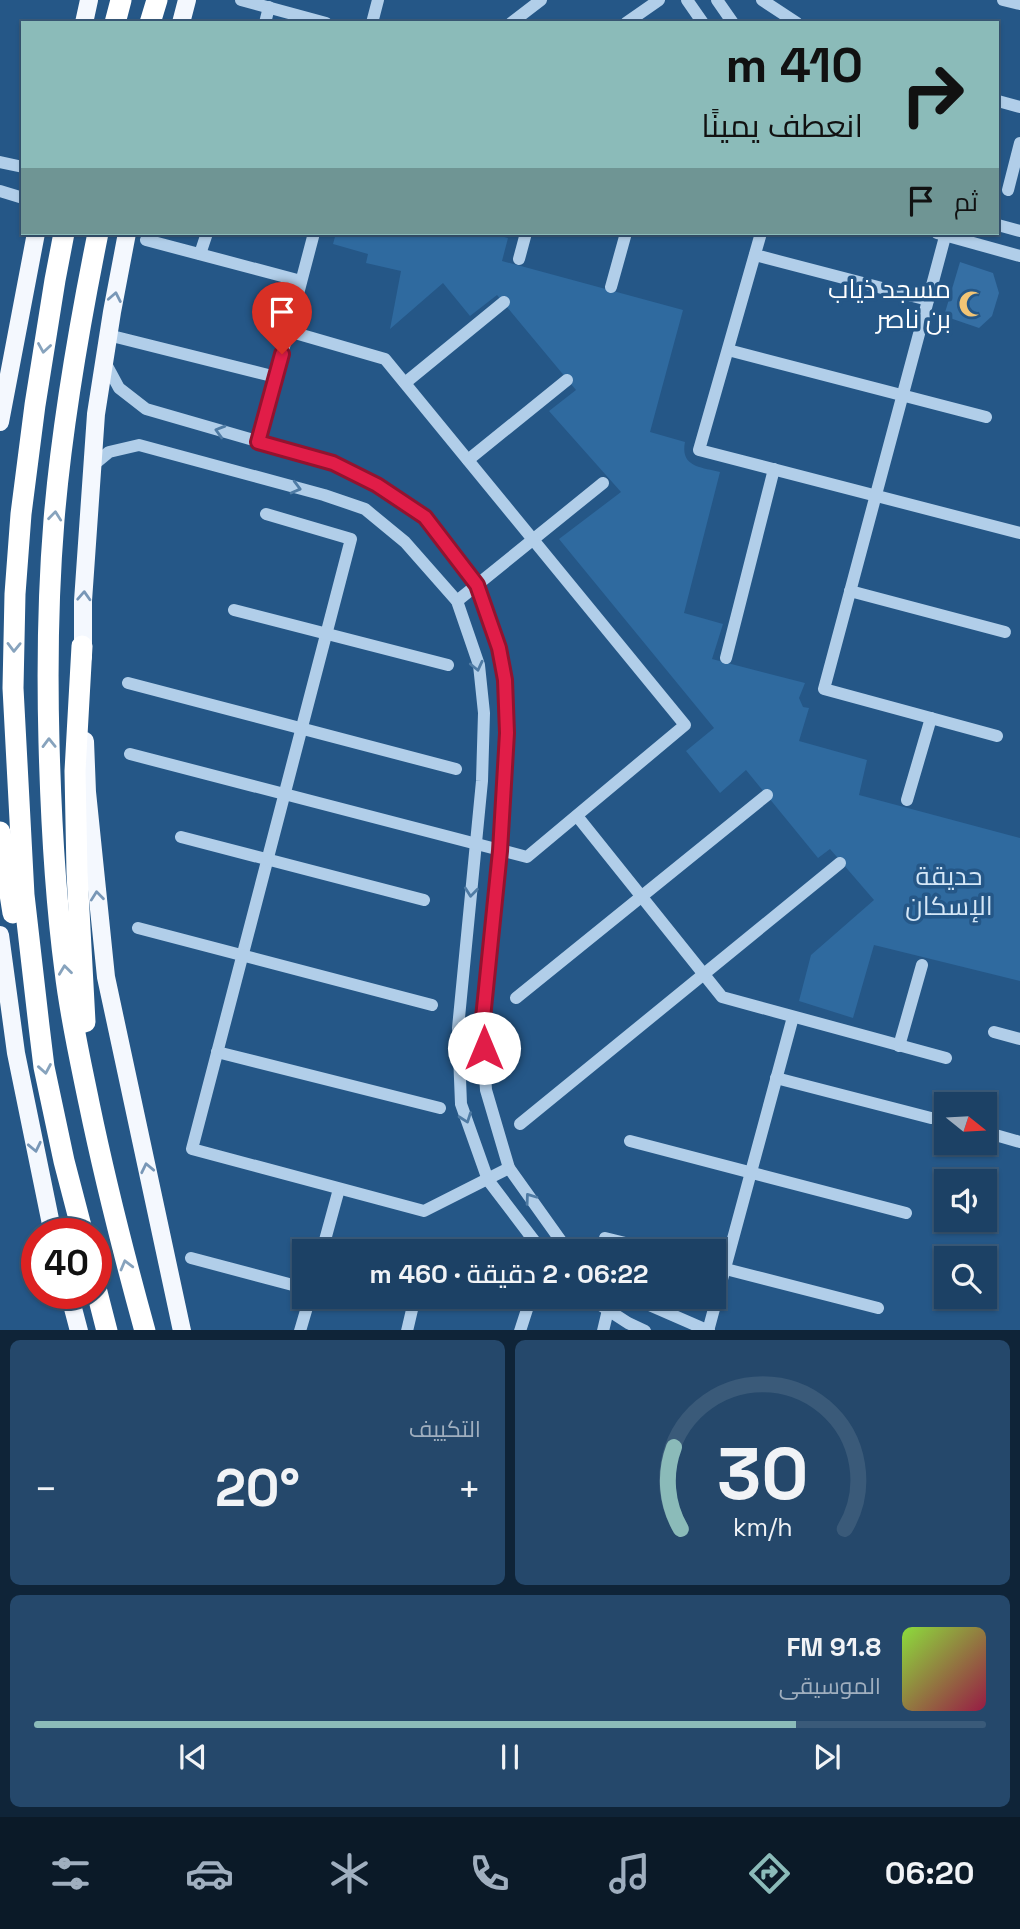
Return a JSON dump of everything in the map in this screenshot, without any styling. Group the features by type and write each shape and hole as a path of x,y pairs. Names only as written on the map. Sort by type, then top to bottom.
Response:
{"highway":[{"path":"116,21 121,0"},
{"path":"150,21 156,0"},
{"path":"64,235 35,405 21,514 15,594 13,688 24,895 44,1067 79,1218"},
{"path":"98,235 67,413 54,517 48,686 50,793 65,972 78,1053 110,1204 145,1330"},
{"path":"82,646 75,771 87,1052 96,1135"},
{"path":"0,832 15,925 39,1026"},
{"path":"101,1309 107,1330"}],"main road":[{"path":"84,21 89,0"},
{"path":"182,21 187,0"},
{"path":"0,422 5,367 36,235"},
{"path":"128,235 108,335 96,415 92,466 82,646 87,792 106,977 182,1330"},
{"path":"0,935 16,1053 50,1218"},
{"path":"73,1309 79,1330"}],"street":[{"path":"241,0 318,21"},
{"path":"372,21 377,0"},
{"path":"513,21 541,0"},
{"path":"629,21 659,0"},
{"path":"687,0 703,21"},
{"path":"718,0 732,21"},
{"path":"762,0 794,21"},
{"path":"1003,0 1020,4"},
{"path":"266,21 269,8"},
{"path":"999,102 1020,107"},
{"path":"1008,190 1020,143"},
{"path":"0,162 21,167"},
{"path":"0,191 21,197"},
{"path":"999,225 1020,231"},
{"path":"200,254 206,235"},
{"path":"258,442 313,235"},
{"path":"519,259 525,235"},
{"path":"611,287 625,235"},
{"path":"760,235 699,450 1020,533"},
{"path":"943,235 928,300 824,689 997,736"},
{"path":"946,235 1020,256"},
{"path":"146,240 301,281"},
{"path":"755,255 928,300"},
{"path":"405,383 504,302"},
{"path":"130,754 527,857 685,725 385,359 288,331"},
{"path":"108,335 276,377"},
{"path":"728,350 986,416"},
{"path":"104,361 118,388 146,409 333,463 377,485 425,517 477,585 499,648 505,680 507,733 500,851 482,1028 486,1090 509,1168 560,1239"},
{"path":"468,460 567,380"},
{"path":"92,466 109,452 139,445 324,495 365,509 405,542 457,601 478,665 484,713 482,781 458,1028 461,1104 488,1180 533,1239"},
{"path":"726,658 774,469"},
{"path":"457,601 603,483"},
{"path":"266,514 351,539 192,1149 424,1211 509,1168"},
{"path":"850,591 1005,632"},
{"path":"234,610 448,665"},
{"path":"128,683 456,769"},
{"path":"907,800 931,718"},
{"path":"516,998 767,795"},
{"path":"577,816 722,997 946,1058"},
{"path":"181,837 424,900"},
{"path":"520,1124 839,863"},
{"path":"138,928 432,1005"},
{"path":"899,1046 922,965"},
{"path":"726,1246 751,1172 793,1017"},
{"path":"994,1032 1020,1039"},
{"path":"217,1052 440,1108"},
{"path":"776,1077 931,1118"},
{"path":"998,1136 1020,1142"},
{"path":"630,1141 906,1213"},
{"path":"325,1239 339,1189"},
{"path":"605,1238 609,1239"},
{"path":"191,1258 292,1285"},
{"path":"726,1269 878,1308"},
{"path":"300,1330 306,1309"},
{"path":"407,1330 412,1309"},
{"path":"520,1330 527,1309"},
{"path":"659,1309 709,1330 712,1309"},
{"path":"603,1330 608,1310 643,1330"}],"green space":[{"name":"حديقة الإسكان","path":"335,235 497,235 508,238 502,261 683,310 650,432 685,442 684,450 689,461 699,467 720,472 684,613 723,624 712,659 805,683 799,698 803,707 809,708 799,741 867,760 859,795 1020,838 1020,981 874,945 853,1018 799,1001 811,955 874,900 830,849 818,858 746,770 720,793 686,751 714,728 559,539 621,492 549,411 576,390 497,295 470,316 443,283 390,329 401,271 366,263 368,254 333,244"}],"building":[{"name":"مسجد ذياب بن ناصر","path":"960,262 993,273 999,293 992,316 979,328 944,316"}],"place":[{"name":"مسجد ذياب بن ناصر","path":"972,304"}],"route":[{"path":"282,354 258,442 333,463 377,485 425,517 477,585 499,648 505,680 507,733 500,851 482,1028 484,1048"}]}
